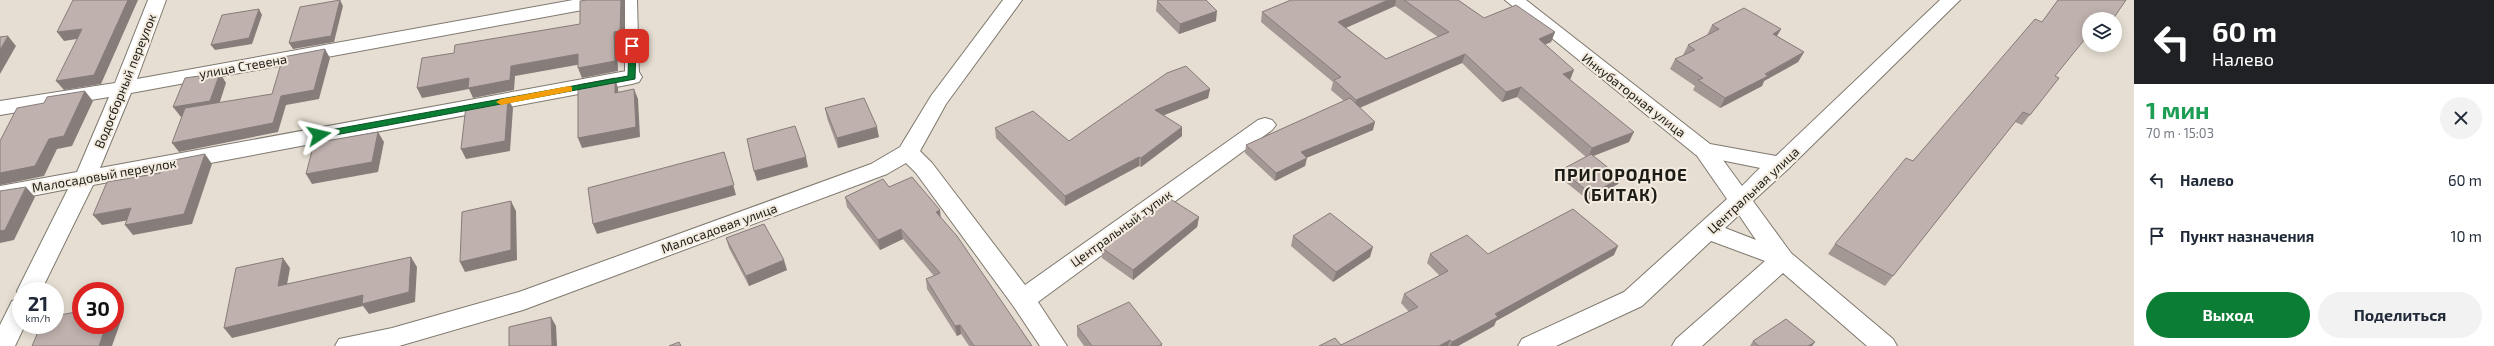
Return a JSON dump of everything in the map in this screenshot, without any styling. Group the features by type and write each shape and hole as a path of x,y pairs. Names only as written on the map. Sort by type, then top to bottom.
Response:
{"street":[{"name":"Водосборный переулок","path":"33,282 85,178 123,88 157,0"},
{"name":"улица Стевена","path":"0,108 123,88 604,0"},
{"name":"Малосадовая улица","path":"348,346 392,338 523,300 879,169 908,152 938,102 1013,0"},
{"name":"Инкубаторная улица","path":"1514,0 1704,150 1782,259"},
{"name":"Центральная улица","path":"1531,346 1632,299 1742,202 1951,0"},
{"name":"Малосадовый переулок","path":"0,194 632,78"},
{"name":"Центральный тупик","path":"1023,300 1185,181 1265,125"},
{"path":"1704,150 1780,164"},
{"path":"908,152 924,168 1023,300 1054,346"},
{"path":"1709,231 1782,259 1884,346"},
{"path":"1685,346 1782,259"},
{"path":"2,346 12,326"}],"lane":[{"path":"631,0 632,78"}],"building":[{"path":"73,0 128,0 94,75 56,81 82,29 57,32"},
{"path":"340,0 331,36 289,43 300,7"},
{"path":"621,0 620,31 614,32 615,61 578,68 578,54 511,66 510,80 468,88 469,78 417,88 422,58 454,53 455,45 580,24 580,1"},
{"path":"1206,0 1217,11 1180,24 1157,1"},
{"path":"1291,0 1388,0 1338,22 1386,59 1449,32 1404,0 1458,0 1484,18 1516,5 1555,32 1539,39 1574,70 1563,74 1634,132 1592,148 1521,87 1506,92 1465,54 1356,100 1334,80 1341,77 1262,12"},
{"path":"2058,0 2126,0 2118,12 2082,12 2082,43 2055,76 2059,78 2030,115 2023,112 1893,276 1835,244 1906,158 1913,161 2035,19 2042,22"},
{"path":"1744,8 1781,29 1773,34 1804,52 1765,74 1768,76 1725,98 1698,80 1703,78 1675,59 1695,50 1688,45 1719,29 1712,25"},
{"path":"259,9 249,38 211,45 222,15"},
{"path":"8,36 0,50 0,37"},
{"path":"325,49 314,90 281,96 273,123 172,143 185,108 272,94 283,57"},
{"path":"1186,66 1210,89 1155,110 1182,127 1141,158 1139,157 1065,196 995,128 1033,111 1069,141 1167,73"},
{"path":"220,73 210,101 173,107 185,78"},
{"path":"615,78 615,93 634,89 636,127 578,138 578,85"},
{"path":"85,91 64,136 49,139 35,166 0,173 0,141 17,108 44,103 47,97"},
{"path":"508,98 505,141 461,149 466,106"},
{"path":"864,98 877,127 837,138 825,108"},
{"path":"1350,98 1375,122 1301,152 1307,158 1276,173 1246,145"},
{"path":"795,126 806,157 754,171 747,139"},
{"path":"378,132 372,162 306,174 314,143"},
{"path":"724,152 734,185 593,224 588,188"},
{"path":"205,154 184,214 125,225 131,208 93,215 107,182 160,173 164,162"},
{"path":"1591,154 1621,178 1591,194 1561,170"},
{"path":"912,177 940,210 936,212 957,236 1032,346 974,346 960,325 955,326 926,279 940,273 901,229 878,240 845,197 883,179 889,187"},
{"path":"26,187 5,230 0,231 0,191"},
{"path":"1169,198 1199,217 1133,270 1102,248"},
{"path":"511,201 511,250 460,262 462,212"},
{"path":"1573,209 1618,246 1495,314 1498,317 1452,342 1450,340 1439,346 1319,346 1335,338 1341,345 1418,307 1404,294 1448,271 1430,254 1467,235 1488,254"},
{"path":"1330,213 1373,247 1336,272 1293,236"},
{"path":"764,224 784,260 746,276 726,238"},
{"path":"411,257 409,292 362,304 363,295 224,328 236,268 283,258 278,286"},
{"path":"1129,302 1162,344 1159,346 1092,346 1077,326"},
{"path":"72,313 72,334 103,334 99,346 32,346 37,334 64,334 64,314"},
{"path":"551,317 552,346 509,346 509,327"},
{"path":"1786,319 1815,342 1808,346 1759,346 1753,341"},
{"path":"679,342 681,346 669,346"}],"slow traffic":[{"path":"501,102 569,89"}],"district":[{"name":"ПРИГОРОДНОЕ (БИТАК)","path":"1621,184"}],"route":[{"path":"319,135 632,78 632,46"}]}
